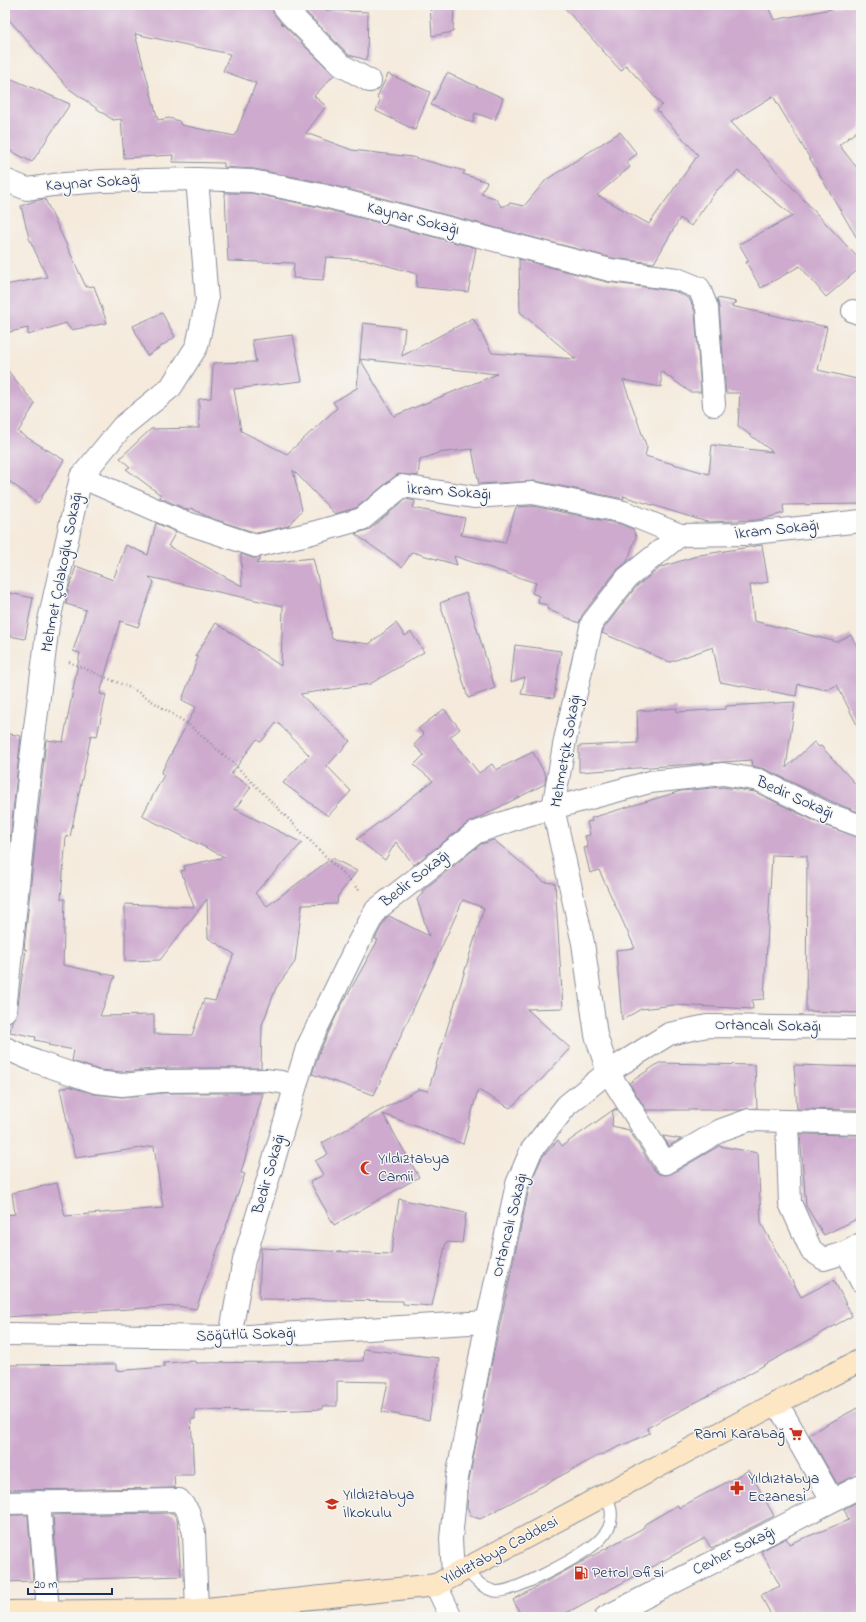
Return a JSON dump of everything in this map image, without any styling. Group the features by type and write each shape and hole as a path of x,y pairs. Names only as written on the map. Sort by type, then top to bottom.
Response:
{"main road":[{"name":"Yıldıztabya Caddesi","path":"19,1613 48,1611 197,1610 452,1576 777,1403 861,1360"}],"street":[{"path":"284,5 290,14 341,65 370,81"},
{"name":"Kaynar Sokağı","path":"5,180 27,189 53,185 102,181 197,179 252,181 321,195 610,270 677,279 699,288 707,308 714,405"},
{"name":"Mehmet Çolakoğlu Sokağı","path":"5,1011 30,767 48,625 81,476 122,427 170,387 198,346 207,300 197,179"},
{"path":"5,190 27,189"},
{"name":"İkram Sokağı","path":"81,476 184,522 256,546 312,533 362,519 402,486 474,497 533,493 624,512 680,535 745,534 861,520"},
{"name":"Mehmetçik Sokağı","path":"680,535 628,578 592,623 565,740 553,808 583,943 596,1035 608,1072 665,1163 721,1130 749,1120 787,1121"},
{"name":"Bedir Sokağı","path":"230,1337 244,1260 307,1048 355,949 376,910 475,833 520,817 650,782 724,774 759,780 828,814 861,826"},
{"name":"Ortancalı Sokağı","path":"452,1576 451,1538 457,1478 487,1322 518,1184 531,1152 567,1105 608,1072 669,1034 707,1026 861,1028"},
{"path":"5,1048 36,1062 96,1082 122,1084 265,1080 281,1082 295,1087"},
{"path":"861,1123 787,1121 790,1203 810,1250 824,1259 854,1248 861,1281"},
{"name":"Söğütlü Sokağı","path":"5,1334 230,1337 487,1322"},
{"path":"777,1403 832,1500"},
{"name":"Cevher Sokağı","path":"606,1617 861,1486"},
{"path":"5,1503 179,1500 188,1511 194,1533 197,1610"},
{"path":"39,1502 48,1611"},
{"path":"451,1617 452,1576"}],"lane":[{"path":"452,1576 477,1583 496,1592 522,1586 592,1547 607,1531 612,1520 611,1506 606,1494"}],"path":[{"path":"45,652 133,689 188,724 231,761 293,822 376,910"}],"building":[{"path":"5,5 271,5 273,13 281,23 334,75 314,96 326,106 306,133 352,150 412,157 465,171 463,174 487,182 481,194 495,198 502,207 510,203 524,206 546,180 620,132 637,154 626,162 630,167 597,195 649,224 698,155 657,110 662,105 626,65 621,71 562,5 767,5 774,20 852,5 861,5 861,128 839,145 861,173 861,245 773,96 731,122 861,261 861,267 826,297 800,266 761,288 746,262 749,261 739,244 793,216 738,171 716,191 691,226 680,218 654,263 612,258 324,183 254,169 224,167 224,163 172,162 173,155 124,158 121,119 113,120 68,88 5,15","holes":["135,34 230,54 223,71 256,83 235,136 181,125 179,121 169,118 158,120"]},
{"path":"299,5 326,5 326,10 368,12 367,60 349,55"},
{"path":"430,5 454,5 453,32 432,36"},
{"path":"447,73 503,98 495,120 475,113 473,123 431,105"},
{"path":"388,74 430,92 415,130 376,111 380,100 377,97"},
{"path":"5,76 70,104 32,162 5,148"},
{"path":"225,193 251,193 318,207 476,248 468,292 416,287 417,274 368,260 326,257 323,280 293,278 294,263 228,261"},
{"path":"45,199 86,287 94,286 107,323 71,330 66,323 28,335 28,328 5,333 5,285 47,277 29,238 21,206"},
{"path":"519,259 607,282 674,291 689,298 695,311 701,392 690,392 661,371 661,387 623,380 647,448 645,456 709,474 712,445 773,452 738,426 740,393 726,393 717,298 737,302 731,306 827,327 818,370 861,380 861,504 783,505 784,513 758,520 707,522 623,496 624,499 536,481 479,484 472,449 438,453 420,460 418,476 398,474 356,508 335,514 293,470 302,510 288,526 257,533 210,518 191,508 188,510 159,497 161,495 126,469 130,467 120,458 151,429 199,428 199,399 211,398 213,363 256,362 252,340 293,335 302,381 234,389 241,431 287,454 337,408 333,402 357,388 363,323 405,328 402,356 473,318 492,353 576,359 520,312","holes":["360,359 497,374 394,416"]},
{"path":"162,313 175,337 147,356 133,326"},
{"path":"5,367 35,404 18,432 64,460 38,503 5,478"},
{"path":"406,499 415,501 413,508 465,518 461,535 505,543 516,507 532,506 620,524 633,529 636,537 627,562 617,570 582,615 579,623 547,609 548,605 538,603 539,596 532,593 536,583 454,556 457,565 412,552 402,567 355,534 370,529"},
{"path":"156,523 176,532 168,546 242,586 241,554 252,558 261,558 256,564 313,558 332,639 369,644 396,623 405,636 411,632 424,652 370,684 300,694 350,741 327,766 351,791 328,816 283,783 309,755 277,722 261,742 257,739 231,774 251,787 235,809 302,843 255,893 267,906 332,858 357,871 338,896 337,904 302,905 295,962 276,988 262,1025 261,1068 162,1068 122,1072 99,1070 72,1061 74,1050 48,1045 49,1043 35,1040 36,1037 10,1032 12,1021 17,1012 26,949 24,949 46,740 63,742 80,653 73,651 86,610 66,604 68,591 76,566 113,580 126,545 148,555","holes":["149,577 283,606 281,666 216,623 195,656 198,657 182,700 196,707 161,773 164,775 142,816 225,857 184,866 185,870 181,871 194,907 125,904 125,961 160,960 207,899 208,938 234,954 215,1001 204,999 192,1035 154,1034 154,1015 100,1016 115,976 63,965 65,899 61,899 66,836 70,837 91,735 97,736 106,695 100,694 120,621 138,627 154,582"]},
{"path":"762,545 768,582 750,585 754,621 837,642 851,635 861,654 861,733 837,685 827,690 798,684 796,696 720,682 713,647 670,662 602,633 604,628 636,587 661,567 700,555"},
{"path":"5,592 33,598 25,639 5,635"},
{"path":"466,593 495,688 468,698 440,603"},
{"path":"515,645 561,651 554,698 521,694 525,677 511,682"},
{"path":"795,702 786,768 814,742 819,747 821,746 861,790 861,813 833,802 765,769 753,766 752,760 579,772 579,746 638,743 637,711 677,708 677,712 726,709 726,706"},
{"path":"444,709 460,729 450,737 479,773 492,764 496,770 533,752 546,776 545,784 468,823 414,865 396,842 385,860 357,839 433,781 414,765 424,755 414,745 424,734 418,729"},
{"path":"5,733 21,736 5,888"},
{"path":"723,787 755,792 823,825 861,838 861,1013 806,1011 807,856 772,855 764,999 752,1000 753,1009 674,1005 641,1009 622,1020 616,950 635,948 599,870 590,873 584,848 588,847 585,836 590,835 587,822 592,821 591,818 681,791"},
{"path":"494,840 544,882 555,883 563,1008 527,1009 570,1048 543,1078 510,1108 478,1090 463,1144 383,1114 419,1177 334,1225 310,1182 323,1175 315,1161 328,1154 322,1143 419,1089 428,1091 484,908 463,900 374,1095 312,1074 319,1053 339,1010 378,940 375,939 386,918 389,916 429,936 417,899 423,893 422,891 481,844"},
{"path":"659,1063 755,1065 757,1108 739,1110 646,1110 629,1083"},
{"path":"794,1065 860,1067 859,1110 797,1109"},
{"path":"68,1086 94,1094 121,1097 163,1093 263,1093 241,1173 245,1174 196,1309 177,1306 5,1317 5,1215 15,1214 12,1193 57,1183 65,1216 163,1208 154,1146 75,1158 60,1088 67,1088"},
{"path":"613,1110 612,1126 629,1130 654,1170 659,1174 671,1174 719,1146 758,1153 761,1223 801,1297 834,1280 852,1316 734,1382 647,1428 650,1433 596,1457 480,1519 471,1516 467,1507 469,1480 491,1366 530,1184 542,1157 558,1140 562,1146"},
{"path":"800,1134 860,1135 861,1217 824,1235 806,1206"},
{"path":"663,1136 681,1139 669,1146"},
{"path":"399,1199 466,1213 462,1243 446,1242 432,1306 403,1304 403,1301 259,1299 261,1248 391,1254"},
{"path":"364,1349 439,1358 429,1420 382,1412 388,1382 337,1381 337,1406 322,1406 322,1409 273,1411 195,1410 195,1419 191,1419 194,1475 174,1475 175,1488 5,1490 5,1365 116,1364 116,1371 164,1367 164,1363 195,1361 195,1363 363,1361"},
{"path":"861,1406 861,1474 837,1484 809,1434"},
{"path":"749,1470 774,1516 711,1548 705,1538 559,1617 522,1617 513,1600 643,1528 645,1524 678,1505 679,1508"},
{"path":"861,1500 861,1617 772,1617 761,1595 780,1586 761,1551 786,1538 789,1544 849,1520 844,1509"},
{"path":"173,1513 177,1519 181,1576 58,1580 53,1515"},
{"path":"5,1515 28,1515 33,1581 5,1582"}],"place":[{"name":"Yıldıztabya Camii","path":"367,1168"},
{"name":"Rami Karabağ","path":"796,1434"},
{"name":"Yıldıztabya Eczanesi","path":"737,1488"},
{"name":"Yıldıztabya İlkokulu","path":"332,1504"},
{"name":"Petrol Ofisi","path":"581,1573"}]}
